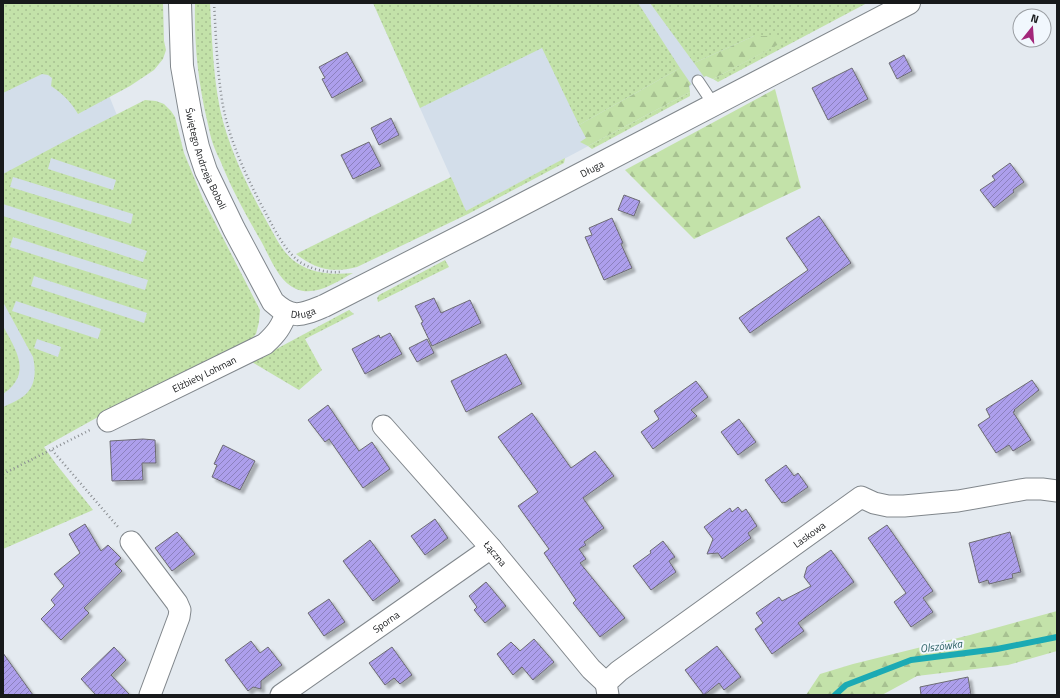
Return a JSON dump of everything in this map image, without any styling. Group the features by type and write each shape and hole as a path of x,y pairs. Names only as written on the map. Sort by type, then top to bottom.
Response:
{"street":[{"name":"Świętego Andrzeja Boboli","path":"180,3 182,66 191,117 206,171 231,222 280,307"},
{"name":"Długa","path":"280,307 293,314 299,314 308,313 324,306 473,231 908,3"},
{"name":"Elżbiety Lohman","path":"108,421 265,344 275,335 281,326 280,307"},
{"name":"Łączna","path":"383,426 491,548 607,689"},
{"name":"Laskowa","path":"607,689 619,671 861,497 874,503 888,506 904,506 958,501 1026,489 1057,491"},
{"path":"131,542 177,603 180,610 150,695"},
{"name":"Sporna","path":"281,695 491,548"}],"lane":[{"path":"698,80 714,105"}],"path":[{"path":"214,3 218,74 223,106 232,139 256,197 280,238 298,261 325,272 342,272"},
{"path":"3,474 108,421"},
{"path":"52,450 131,542"}],"shaded area":[{"path":"3,3 108,93 171,250 225,330 3,448"},
{"path":"373,3 856,3 713,79 706,76 704,77 690,86 690,92 466,211"}],"green space":[{"path":"3,3 163,3 164,41 166,50 163,59 154,70 130,86 78,114 66,98 51,86 52,78 48,75 42,74 3,93"},
{"path":"195,3 210,3 214,69 220,109 233,152 246,181 276,239 283,250 292,259 303,267 317,272 331,274 353,273 333,284 318,290 303,291 296,289 284,280 275,268 234,191 210,135 199,76 196,47"},
{"path":"373,3 638,3 680,68 579,125 542,48 420,108"},
{"path":"650,3 867,3 718,82 713,79 782,42 754,36 694,63"},
{"path":"754,36 774,36 783,42 713,79 706,76 704,77 694,63"},
{"path":"680,68 691,84 689,86 690,92 588,146 580,142 586,138 579,125"},
{"path":"775,89 801,188 694,239 625,170"},
{"path":"690,92 690,96 592,149 588,146"},
{"path":"145,100 156,101 164,104 171,111 175,117 184,153 203,199 260,310 259,322 256,334 249,341 134,397 44,447 93,510 3,549 3,407 20,399 29,391 34,378 35,367 33,357 3,302 3,216 143,262 147,251 3,204 3,174","holes":["51,158 116,180 113,190 48,169","13,177 133,214 131,224 10,187","13,237 148,280 145,290 10,247","34,276 147,313 144,323 31,286","16,301 101,329 98,339 12,311","37,339 61,347 58,357 34,348"]},
{"path":"565,158 564,163 468,214 357,267 340,270 325,269 311,264 296,254 451,177 466,211"},
{"path":"445,260 449,267 378,302 377,298 379,295"},
{"path":"349,310 354,314 305,339 322,370 299,390 252,362"},
{"path":"3,326 17,353 20,370 12,386 3,394"},
{"path":"1057,611 1057,651 1008,665 917,676 882,695 806,695 820,674"}],"building":[{"path":"347,52 363,81 332,98 322,79 325,78 319,67"},
{"path":"904,55 912,71 897,79 889,63"},
{"path":"852,68 868,99 828,120 812,88"},
{"path":"391,118 399,135 379,145 371,128"},
{"path":"369,142 381,166 353,179 341,155"},
{"path":"1010,163 1024,182 994,208 980,190 995,180 992,176"},
{"path":"624,195 640,201 634,216 618,210"},
{"path":"819,216 851,263 750,333 739,318 808,270 786,238"},
{"path":"612,218 623,243 621,244 632,268 604,280 585,237 592,235 589,228"},
{"path":"434,298 441,313 470,300 481,323 432,346 415,306"},
{"path":"390,333 402,354 365,374 352,349 379,335 380,338"},
{"path":"427,339 434,353 417,362 409,348"},
{"path":"506,354 522,384 466,412 451,381"},
{"path":"1032,380 1039,390 1013,412 1031,440 1013,451 1009,445 996,453 978,425 990,417 986,409"},
{"path":"696,381 708,397 691,410 697,416 653,449 641,432 659,419 654,411"},
{"path":"328,405 359,451 372,442 390,469 363,488 329,439 325,442 308,420"},
{"path":"532,413 571,468 595,451 614,476 583,498 604,528 584,542 586,545 579,549 586,559 580,563 625,618 600,637 573,603 576,600 544,553 549,549 518,506 538,492 498,437"},
{"path":"739,419 756,442 738,455 721,432"},
{"path":"143,439 155,440 156,463 142,463 143,480 112,481 110,441"},
{"path":"223,445 255,461 240,490 212,477 217,465 214,464"},
{"path":"786,465 794,476 798,473 808,487 785,503 782,503 765,480"},
{"path":"738,507 742,512 746,509 757,526 748,533 751,538 722,559 718,553 707,554 713,539 704,527 730,508 732,512"},
{"path":"435,519 448,538 425,555 411,536"},
{"path":"85,524 101,551 108,545 121,558 115,564 122,571 84,608 89,613 61,640 41,619 55,605 51,600 64,586 54,574 80,553 69,534"},
{"path":"887,525 933,591 923,598 933,612 911,627 894,602 906,593 868,538"},
{"path":"177,532 195,554 172,571 155,548"},
{"path":"1010,532 1021,572 1012,574 1013,578 989,584 988,580 979,583 969,543"},
{"path":"370,540 400,581 373,601 343,561"},
{"path":"663,541 675,557 669,561 676,572 651,590 633,566 651,553 650,551"},
{"path":"831,550 854,582 798,623 804,631 772,654 755,629 763,623 756,613 779,597 782,601 811,586 804,577 807,567"},
{"path":"486,582 506,606 485,623 474,610 477,607 469,596"},
{"path":"329,599 345,622 324,636 308,613"},
{"path":"534,639 554,662 533,680 522,667 513,675 497,654 511,642 520,651"},
{"path":"251,641 260,653 268,647 282,665 261,681 261,689 253,687 248,691 225,660"},
{"path":"717,646 741,677 724,690 719,683 704,695 685,670"},
{"path":"114,647 126,660 111,675 130,695 96,695 81,679"},
{"path":"392,647 412,675 400,684 394,678 385,685 369,663"},
{"path":"3,653 33,695 3,695"},
{"path":"968,677 971,695 921,695 920,687"}],"waterway":[{"name":"Olszówka","path":"835,695 846,685 911,660 997,649 1057,637"}]}
